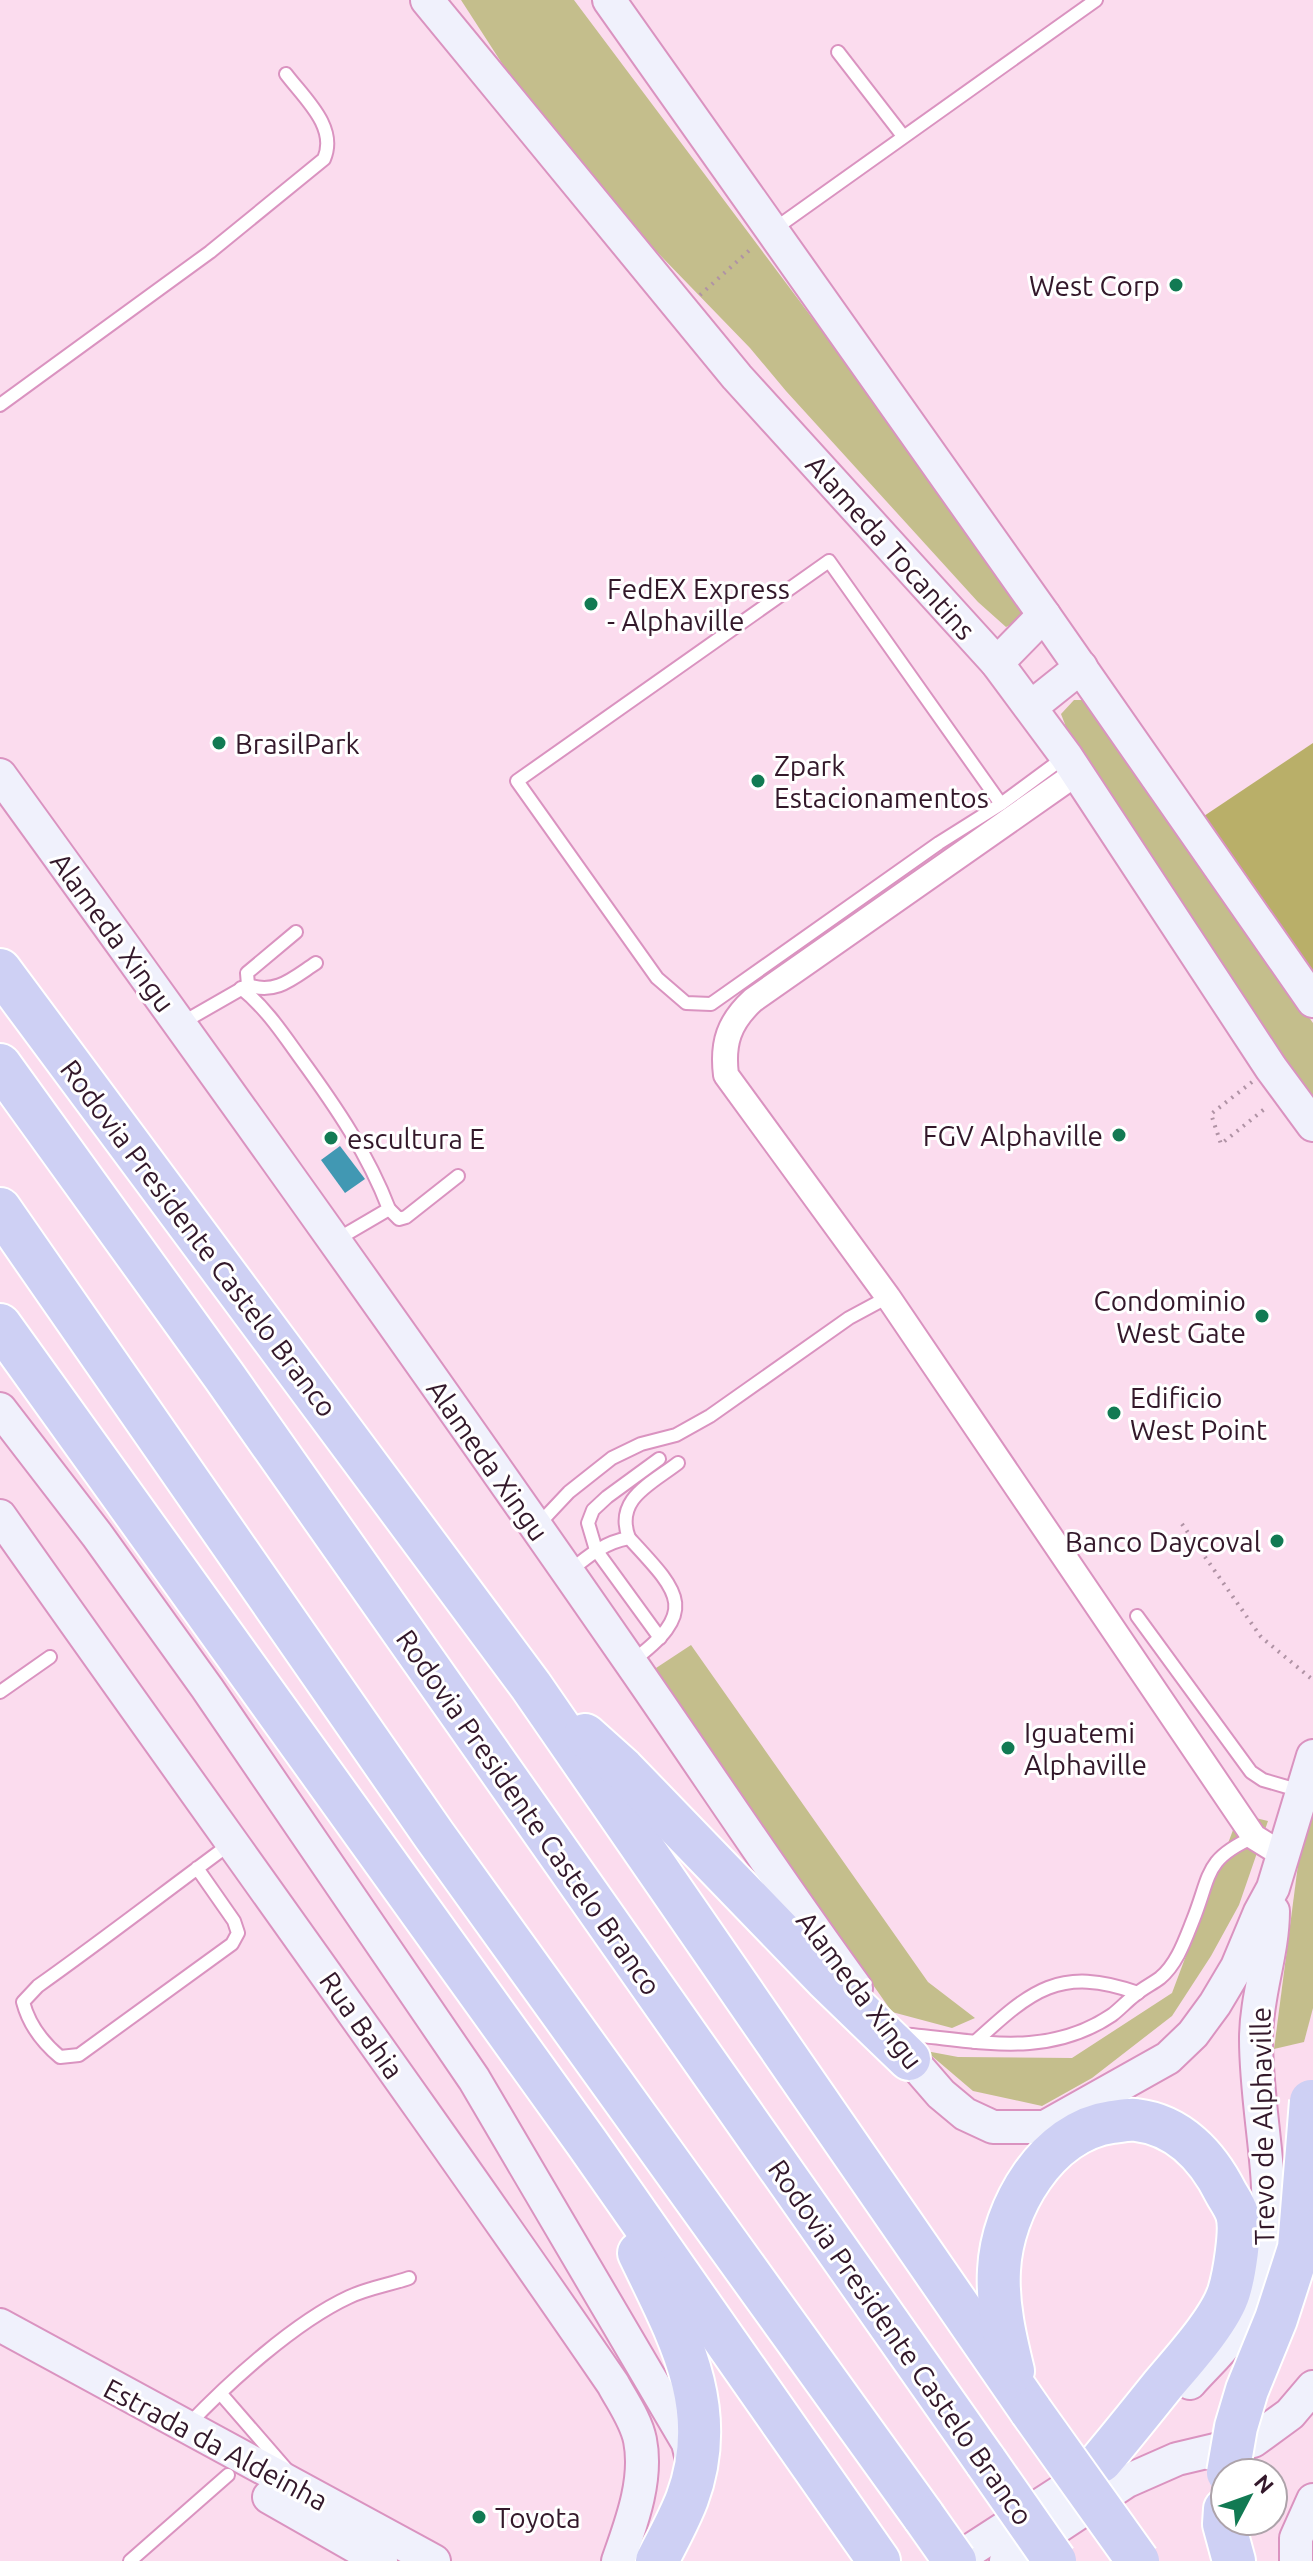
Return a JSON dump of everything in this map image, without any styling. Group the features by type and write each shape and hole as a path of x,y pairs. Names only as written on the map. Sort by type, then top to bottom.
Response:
{"highway":[{"name":"Rodovia Presidente Castelo Branco","path":"0,970 531,1686 1138,2561"},
{"name":"Rodovia Presidente Castelo Branco","path":"0,1065 224,1376 1055,2561"},
{"path":"0,1209 434,1835 954,2561"},
{"path":"0,1325 587,2143 875,2555"},
{"path":"531,1686 623,1769 827,1980 899,2046"},
{"path":"1231,2457 1247,2390 1276,2319 1299,2248 1312,2094"},
{"path":"1024,2400 1003,2325 998,2292 999,2265 1013,2211 1027,2182 1047,2157 1072,2136 1103,2124 1135,2119 1165,2128 1194,2145 1220,2180 1238,2215 1229,2294 1199,2342 1101,2461"},
{"path":"587,2143 685,2350 696,2389 700,2425 694,2472 686,2500 657,2561"},
{"path":"1228,2537 1234,2561"}],"main road":[{"name":"Alameda Tocantins","path":"427,0 737,377 997,663 1071,765 1279,1080 1313,1125"},
{"path":"609,0 1313,1001"},
{"path":"997,663 1044,615"},
{"path":"1031,707 1081,667"},
{"name":"Alameda Xingu","path":"0,775 631,1662 798,1908 899,2046 941,2094 965,2114 993,2127 1045,2127 1168,2058 1193,2034 1215,2004 1237,1967 1273,1888"},
{"path":"0,1409 97,1535 207,1688 474,2079 688,2443 694,2472"},
{"name":"Rua Bahia","path":"9,1535 232,1842 613,2384 640,2439 642,2464 637,2499 618,2561"},
{"path":"1273,1888 1313,1756"},
{"name":"Trevo de Alphaville","path":"954,2561 1068,2487 1183,2391 1230,2338 1249,2305 1267,2248 1270,2209 1256,2068 1256,2033 1273,1924 1273,1888"},
{"name":"Estrada da Aldeinha","path":"0,2325 434,2561"},
{"name":"Estrada da Aldeinha","path":"0,2349 381,2561"},
{"path":"1006,2561 1127,2481 1177,2459 1253,2441 1290,2414 1313,2387"},
{"path":"1296,2561 1296,2538 1313,2500"}],"street":[{"path":"1071,765 753,1000 738,1014 729,1029 723,1052 726,1075 888,1297 1254,1837 1283,1855"}],"lane":[{"path":"773,230 1096,0"},
{"path":"838,52 903,136"},
{"path":"0,405 210,252 324,159 329,148 324,124 286,74"},
{"path":"1001,804 829,561 517,781 657,978 686,1003 711,1004 939,843 1071,765"},
{"path":"296,932 247,973 245,986 339,1111 377,1177 389,1209 399,1219 406,1217 458,1176"},
{"path":"180,1024 245,986 262,990 278,987 316,963"},
{"path":"334,1242 389,1209"},
{"path":"535,1527 569,1492 612,1458 641,1444 676,1435 710,1416 849,1318 888,1297"},
{"path":"659,1459 593,1510 588,1523 596,1550 660,1638"},
{"path":"631,1662 668,1631 676,1615 675,1596 629,1538 624,1524 627,1507 634,1496 678,1463"},
{"path":"567,1572 596,1550 629,1538"},
{"path":"1137,1616 1251,1772 1263,1780 1301,1791"},
{"path":"0,1692 50,1657"},
{"path":"899,2046 975,2042 1027,2045 1075,2033 1111,2015 1162,1976 1177,1956 1212,1866 1228,1848 1254,1837"},
{"path":"197,1868 234,1921 238,1933 232,1944 79,2055 60,2057 45,2045 27,2019 23,2002 28,1993 232,1842"},
{"path":"975,2042 1029,1996 1058,1983 1106,1983 1138,1993"},
{"path":"186,2428 271,2349 329,2308 350,2296 409,2278"},
{"path":"221,2394 305,2492"},
{"path":"130,2561 228,2475"}],"path":[{"path":"706,290 773,230"},
{"path":"1279,1080 1221,1144 1211,1114 1279,1080"},
{"path":"1182,1524 1261,1637 1313,1680"}],"shaded area":[{"path":"461,0 574,0 1034,614 1006,627 978,602 750,348 596,189 529,105"},
{"path":"1074,700 1085,700 1313,1023 1313,1110 1073,745 1061,714"},
{"path":"1313,743 1313,978 1201,818"},
{"path":"691,1645 928,1982 975,2018 952,2028 892,2012 653,1670"},
{"path":"1313,1809 1313,2008 1304,2042 1274,2049 1302,1834"},
{"path":"1239,1814 1268,1821 1239,1905 1211,1956 1172,2016 1092,2078 1042,2106 973,2091 926,2051 958,2057 1072,2058 1172,1993"}],"water":[{"path":"340,1146 365,1179 345,1193 321,1160"}],"place":[{"name":"West Corp","path":"1176,285"},
{"name":"FedEX Express - Alphaville","path":"591,604"},
{"name":"BrasilPark","path":"219,743"},
{"name":"Zpark Estacionamentos","path":"758,781"},
{"name":"FGV Alphaville","path":"1119,1135"},
{"name":"escultura E","path":"331,1138"},
{"name":"Condominio West Gate","path":"1262,1316"},
{"name":"Edificio West Point","path":"1114,1413"},
{"name":"Banco Daycoval","path":"1277,1541"},
{"name":"Iguatemi Alphaville","path":"1008,1748"},
{"name":"Toyota","path":"479,2517"}]}
